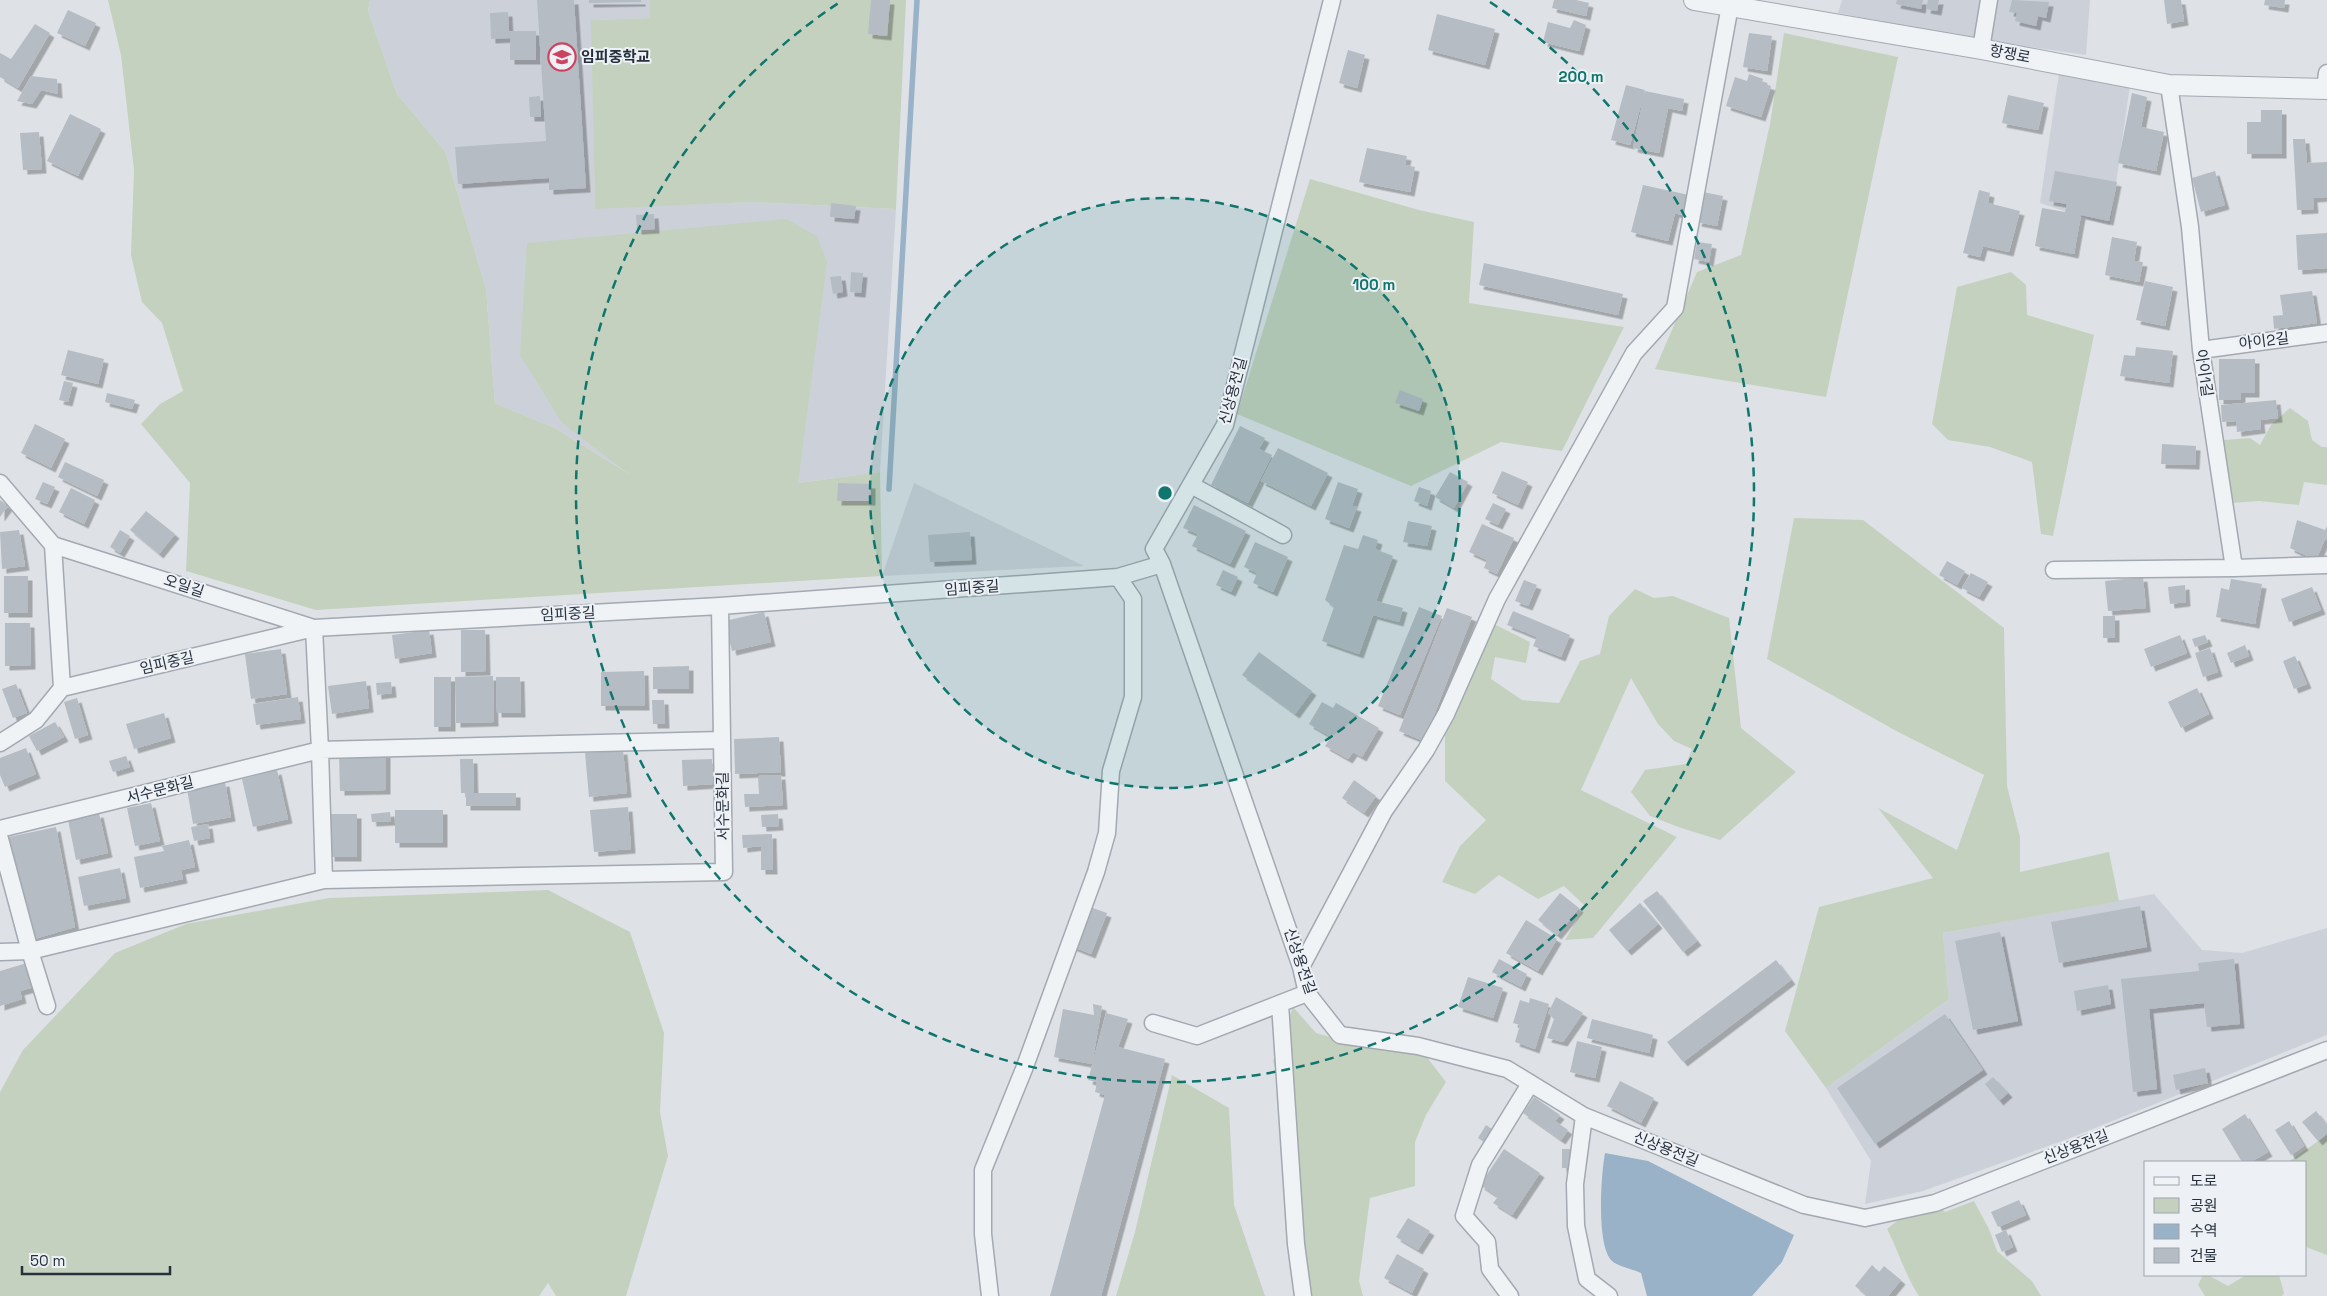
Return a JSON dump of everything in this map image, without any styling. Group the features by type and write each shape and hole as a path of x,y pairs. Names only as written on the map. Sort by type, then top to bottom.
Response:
{"street":[{"name":"신상용전길","path":"1332,0 1225,425 1154,549 1162,564 1301,967 1307,993 1340,1036 1427,1048 1507,1069 1584,1116 1804,1206 1865,1218 1935,1203 2327,1050"},
{"name":"항쟁로","path":"1694,0 1730,3 2169,85 2326,83"},
{"path":"1981,49 1989,0"},
{"path":"1301,967 1384,811 1426,750 1442,722 1497,599 1634,353 1675,308 1730,3"},
{"name":"아이1길","path":"2169,85 2190,227 2201,350 2234,568"},
{"name":"아이2길","path":"2201,350 2327,333"},
{"path":"0,483 54,545 62,688 36,720 0,743"},
{"path":"1191,485 1283,535"},
{"name":"오일길","path":"54,545 314,628"},
{"name":"임피중길","path":"62,688 314,628 720,606 1118,577 1162,564"},
{"path":"2054,570 2327,565"},
{"path":"990,1296 983,1234 984,1170 1024,1069 1096,872 1107,833 1111,771 1133,697 1133,599 1118,577"},
{"path":"720,606 722,740"},
{"path":"314,628 324,880"},
{"name":"서수문화길","path":"0,829 320,750 722,740 724,872 324,880 30,951 0,952"},
{"path":"0,839 47,1006"},
{"path":"1152,1023 1196,1036 1307,993"},
{"path":"1280,1004 1296,1244 1303,1296"},
{"path":"1510,1296 1490,1269 1487,1242 1464,1216 1480,1165 1530,1084"},
{"path":"1584,1116 1575,1184 1576,1226 1587,1279 1609,1296"}],"shaded area":[{"path":"370,0 650,0 650,18 592,20 595,208 752,202 896,209 880,472 798,483 636,478 555,428 495,403 486,289 445,151 397,94 368,11"},
{"path":"1842,0 2090,0 2086,55 1973,39 1838,13"},
{"path":"2059,73 2130,85 2110,226 2040,203"},
{"path":"914,483 1084,566 882,576"},
{"path":"2154,894 2202,950 2242,953 2327,928 2327,1035 2065,1140 1923,1191 1865,1204 1871,1161 1826,1088 1949,999 1943,933"}],"green space":[{"path":"108,0 370,0 368,11 397,94 445,151 486,289 495,403 555,428 629,474 562,423 520,355 527,243 786,219 817,236 827,262 798,483 880,472 882,576 316,610 186,571 190,483 141,424 160,404 183,391 162,323 142,302 131,255 134,170 121,55"},
{"path":"650,0 906,0 896,209 752,202 595,209 591,20 650,18"},
{"path":"1784,33 1898,57 1826,397 1655,369 1697,272 1741,255 1770,124"},
{"path":"1310,179 1419,210 1474,222 1469,303 1624,327 1562,451 1501,442 1411,486 1237,414"},
{"path":"2011,272 2026,285 2027,315 2094,335 2053,536 2041,534 2032,462 1990,447 1948,440 1932,424 1957,287"},
{"path":"2290,408 2308,421 2312,440 2322,447 2327,447 2327,485 2304,482 2299,505 2259,501 2231,503 2221,451 2223,440 2250,438 2260,445 2271,425"},
{"path":"1794,518 1863,520 2004,628 2007,786 2020,837 2020,872 2109,852 2119,901 1943,933 1949,999 1826,1088 1785,1031 1819,907 1933,878 1878,808 1957,850 1984,775 1900,733 1767,659"},
{"path":"1635,589 1654,598 1673,596 1729,618 1741,728 1796,772 1720,840 1650,816 1631,792 1645,770 1686,764 1692,749 1674,741 1658,724 1631,678 1581,790 1677,837 1593,938 1565,940 1585,906 1564,886 1538,899 1499,875 1475,894 1442,882 1460,846 1486,820 1445,781 1445,702 1480,617 1530,642 1526,663 1495,657 1491,679 1522,700 1559,703 1580,661 1600,654 1609,616"},
{"path":"548,890 630,932 664,1033 660,1112 668,1156 626,1296 556,1296 548,1283 539,1296 0,1296 0,1092 23,1050 115,953 186,924 329,898"},
{"path":"1293,1007 1316,1033 1373,1049 1426,1056 1446,1082 1426,1115 1415,1142 1415,1186 1370,1198 1359,1281 1363,1296 1298,1296 1303,1215 1284,1191 1286,1104 1273,1061"},
{"path":"1172,1075 1229,1108 1234,1205 1265,1296 1116,1296 1135,1232"},
{"path":"2327,1135 2327,1255 2307,1247 2307,1161 2289,1161"},
{"path":"1974,1201 1989,1229 1997,1251 2032,1281 2041,1296 1919,1296 1887,1229 1903,1216 1941,1208 1945,1212"},
{"path":"2202,1276 2210,1276 2228,1286 2244,1276 2279,1276 2284,1293 2282,1296 2205,1296 2198,1285"}],"water":[{"path":"1605,1153 1648,1161 1794,1235 1782,1262 1752,1296 1647,1296 1641,1273 1615,1263 1607,1253 1601,1209"}],"building":[{"path":"537,0 574,0 586,188 549,190 549,178 458,184 455,147 546,141"},
{"path":"589,0 641,0 641,2 589,3"},
{"path":"871,0 890,0 887,36 868,34"},
{"path":"1554,0 1576,0 1589,3 1586,16 1552,8"},
{"path":"1897,0 1923,0 1921,9 1896,4"},
{"path":"1928,0 1939,0 1937,11 1926,9"},
{"path":"2012,0 2049,2 2046,18 2038,16 2036,26 2015,21 2017,13 2009,12"},
{"path":"2164,0 2181,0 2184,21 2167,24"},
{"path":"2265,0 2285,0 2284,8 2264,5"},
{"path":"68,10 96,23 85,46 57,33"},
{"path":"508,12 509,31 536,31 536,60 510,60 510,38 491,39 490,13"},
{"path":"1437,14 1495,29 1485,65 1428,50"},
{"path":"1574,20 1586,25 1579,51 1543,42 1548,22 1570,28"},
{"path":"35,24 50,33 18,88 0,77 0,53 11,59"},
{"path":"1749,33 1772,36 1767,71 1743,67"},
{"path":"1348,50 1365,55 1357,88 1339,83"},
{"path":"1749,74 1763,79 1762,83 1771,86 1761,117 1726,106 1735,77 1747,81"},
{"path":"31,76 57,79 58,94 41,90 32,104 17,101"},
{"path":"1626,85 1645,90 1630,145 1611,140"},
{"path":"1645,91 1684,99 1682,111 1668,108 1659,153 1633,148"},
{"path":"2132,93 2147,97 2141,127 2164,132 2156,171 2118,163"},
{"path":"2008,95 2044,103 2038,130 2002,123"},
{"path":"540,96 541,117 530,117 529,97"},
{"path":"2261,110 2282,110 2282,154 2247,154 2247,122 2261,122"},
{"path":"70,114 101,129 78,176 47,161"},
{"path":"39,132 42,169 23,170 20,133"},
{"path":"2293,139 2305,139 2307,163 2327,162 2327,197 2313,198 2314,209 2297,210"},
{"path":"1367,148 1407,156 1405,165 1415,167 1410,192 1359,182"},
{"path":"2055,171 2117,182 2109,221 2081,215 2074,254 2035,246 2042,208 2065,212 2067,204 2049,201"},
{"path":"2215,171 2225,205 2201,212 2192,178"},
{"path":"1643,185 1689,195 1685,216 1675,213 1668,241 1631,232"},
{"path":"1979,190 1990,193 1988,203 2020,211 2009,252 1983,246 1980,257 1963,253"},
{"path":"1703,192 1723,196 1717,226 1697,222"},
{"path":"831,203 856,206 854,219 830,217"},
{"path":"654,214 655,229 637,230 636,215"},
{"path":"2327,233 2327,268 2298,270 2296,235"},
{"path":"2112,237 2137,242 2134,261 2143,262 2139,282 2105,275"},
{"path":"1697,242 1712,244 1709,262 1694,259"},
{"path":"1484,263 1623,294 1618,315 1479,285"},
{"path":"851,272 863,273 861,293 850,292"},
{"path":"841,276 843,292 833,294 830,277"},
{"path":"2145,281 2173,287 2165,326 2136,320"},
{"path":"2312,291 2317,323 2274,329 2273,316 2283,315 2280,295"},
{"path":"2136,347 2173,351 2169,383 2120,376 2124,355 2135,356"},
{"path":"68,350 104,359 98,384 61,375"},
{"path":"2219,359 2255,359 2255,393 2241,393 2241,400 2219,400"},
{"path":"64,381 73,383 68,402 59,400"},
{"path":"1400,390 1423,399 1419,411 1395,403"},
{"path":"107,393 135,400 132,409 105,402"},
{"path":"2276,400 2278,418 2260,420 2261,429 2237,432 2236,421 2222,422 2221,405"},
{"path":"35,424 65,439 51,468 21,453"},
{"path":"1240,426 1265,438 1259,449 1272,455 1248,503 1211,485"},
{"path":"2162,444 2196,446 2195,465 2161,464"},
{"path":"1278,448 1328,473 1311,506 1261,481"},
{"path":"65,462 104,480 97,496 58,477"},
{"path":"1502,471 1528,482 1518,505 1492,493"},
{"path":"1450,472 1468,482 1454,508 1435,497"},
{"path":"43,482 55,487 47,504 35,499"},
{"path":"1338,482 1358,489 1352,506 1357,507 1349,528 1325,519"},
{"path":"838,483 871,484 871,501 837,501"},
{"path":"1419,487 1431,491 1427,506 1414,501"},
{"path":"71,488 95,500 84,524 59,512"},
{"path":"0,500 8,506 0,517"},
{"path":"1493,503 1506,509 1498,525 1485,519"},
{"path":"1194,505 1246,531 1230,564 1192,546 1198,534 1183,528"},
{"path":"146,511 175,534 159,554 130,530"},
{"path":"2297,520 2325,530 2327,526 2327,540 2325,539 2316,560 2290,548"},
{"path":"1408,521 1432,526 1427,546 1403,542"},
{"path":"1482,524 1514,538 1497,574 1484,568 1487,560 1469,552"},
{"path":"19,530 25,566 2,569 0,532"},
{"path":"120,530 130,536 120,553 110,547"},
{"path":"970,532 972,560 930,562 928,535"},
{"path":"1363,535 1378,540 1375,549 1393,556 1376,601 1403,608 1399,622 1373,615 1359,654 1322,641 1334,607 1325,600 1344,545 1358,549"},
{"path":"1255,542 1288,557 1273,592 1253,583 1257,573 1244,567"},
{"path":"1947,561 1965,571 1957,585 1939,575"},
{"path":"1223,570 1238,577 1231,592 1216,585"},
{"path":"1971,573 1988,582 1979,597 1962,588"},
{"path":"4,576 28,576 28,613 4,613"},
{"path":"2143,577 2146,608 2108,611 2105,581"},
{"path":"2231,579 2262,584 2255,624 2216,617 2221,588 2229,590"},
{"path":"1524,580 1537,585 1528,606 1515,601"},
{"path":"2185,585 2186,602 2170,604 2168,587"},
{"path":"2312,587 2321,610 2289,622 2281,599"},
{"path":"1419,607 1442,616 1400,715 1378,706"},
{"path":"1447,608 1472,617 1424,741 1399,731"},
{"path":"1513,611 1570,635 1561,657 1533,646 1537,637 1507,625"},
{"path":"764,612 771,642 732,651 725,621"},
{"path":"2103,616 2115,616 2115,638 2103,638"},
{"path":"5,623 30,623 31,665 5,666"},
{"path":"429,630 432,653 395,659 392,635"},
{"path":"461,630 485,630 486,671 461,672"},
{"path":"2180,635 2187,653 2151,667 2144,649"},
{"path":"2205,635 2208,642 2195,647 2192,639"},
{"path":"2245,645 2249,656 2231,663 2227,653"},
{"path":"2210,648 2218,672 2203,677 2195,653"},
{"path":"281,649 287,694 251,699 245,654"},
{"path":"1259,652 1312,691 1295,714 1242,675"},
{"path":"2295,656 2307,684 2294,689 2283,661"},
{"path":"689,666 689,689 653,689 653,667"},
{"path":"644,671 645,706 601,706 601,672"},
{"path":"493,676 494,722 456,723 455,677"},
{"path":"434,677 451,677 451,727 434,727"},
{"path":"496,677 520,677 521,713 497,713"},
{"path":"366,681 369,708 332,714 328,686"},
{"path":"391,682 392,693 377,695 376,683"},
{"path":"16,684 27,713 13,718 2,689"},
{"path":"2197,688 2209,714 2181,728 2168,702"},
{"path":"298,697 301,719 256,725 253,704"},
{"path":"77,698 88,735 75,739 64,702"},
{"path":"652,700 664,700 665,724 653,724"},
{"path":"1322,702 1333,708 1336,703 1379,728 1362,757 1353,752 1348,759 1325,746 1331,737 1309,724"},
{"path":"164,713 171,738 134,749 126,724"},
{"path":"55,722 64,737 37,751 29,736"},
{"path":"779,737 781,772 735,774 734,739"},
{"path":"26,748 36,774 5,787 0,775 0,758"},
{"path":"623,750 627,793 589,797 585,753"},
{"path":"386,753 386,790 340,791 339,754"},
{"path":"126,756 130,767 113,772 109,761"},
{"path":"460,759 473,759 474,793 516,793 516,806 466,806 466,793 461,793"},
{"path":"712,759 713,784 683,786 682,760"},
{"path":"277,770 288,819 253,827 242,779"},
{"path":"781,775 783,805 745,807 744,794 759,794 758,776"},
{"path":"1354,780 1376,796 1364,813 1342,798"},
{"path":"225,782 231,817 193,824 187,789"},
{"path":"151,803 160,841 135,846 127,808"},
{"path":"628,807 631,849 594,852 590,810"},
{"path":"395,810 443,810 443,843 395,843"},
{"path":"390,812 391,821 372,822 371,814"},
{"path":"99,813 108,853 76,860 68,820"},
{"path":"331,814 357,814 357,857 330,857"},
{"path":"778,814 779,826 762,827 761,815"},
{"path":"208,824 210,838 194,841 191,827"},
{"path":"56,827 75,927 31,940 9,837"},
{"path":"772,834 773,870 761,870 761,846 743,848 742,835"},
{"path":"189,840 195,867 181,870 183,879 140,888 134,857 164,851 162,846"},
{"path":"120,868 126,898 84,906 78,877"},
{"path":"1657,891 1697,941 1683,952 1643,901"},
{"path":"1560,893 1579,908 1557,935 1538,920"},
{"path":"1640,903 1658,924 1627,951 1609,930"},
{"path":"1087,906 1107,913 1091,954 1071,946"},
{"path":"2140,906 2147,947 2059,963 2051,922"},
{"path":"1526,920 1557,939 1538,971 1506,953"},
{"path":"2000,932 2018,1021 1973,1030 1955,941"},
{"path":"1499,959 1527,974 1521,987 1492,972"},
{"path":"2234,959 2240,1024 2207,1027 2204,1003 2149,1009 2157,1089 2133,1092 2121,979 2199,971 2198,963"},
{"path":"1776,960 1791,980 1683,1062 1667,1042"},
{"path":"27,963 34,987 20,991 22,999 0,1006 0,971"},
{"path":"1468,977 1503,988 1493,1018 1458,1007"},
{"path":"2108,985 2111,1004 2077,1011 2074,991"},
{"path":"1556,997 1583,1013 1563,1042 1547,1038 1554,1019 1548,1013"},
{"path":"1530,998 1549,1004 1535,1049 1515,1042 1520,1025 1513,1023 1520,1000 1529,1003"},
{"path":"1093,1004 1102,1006 1092,1064 1054,1057 1063,1009 1094,1015"},
{"path":"1106,1013 1128,1019 1118,1047 1165,1059 1101,1296 1050,1296 1105,1095 1095,1092 1097,1082 1088,1080"},
{"path":"1945,1014 1983,1070 1875,1144 1837,1088"},
{"path":"1592,1019 1653,1035 1649,1053 1587,1038"},
{"path":"1577,1041 1602,1047 1595,1078 1570,1072"},
{"path":"2205,1068 2208,1083 2176,1090 2173,1075"},
{"path":"1993,1077 2008,1093 1999,1101 1985,1084"},
{"path":"1620,1081 1654,1098 1641,1123 1607,1106"},
{"path":"1534,1097 1560,1115 1555,1121 1568,1130 1561,1140 1523,1113"},
{"path":"2316,1111 2327,1125 2327,1133 2318,1141 2302,1122"},
{"path":"2245,1114 2268,1152 2253,1161 2241,1161 2222,1129"},
{"path":"2289,1121 2304,1146 2291,1155 2275,1130"},
{"path":"1486,1125 1495,1131 1487,1144 1478,1138"},
{"path":"1504,1149 1540,1173 1512,1215 1493,1203 1498,1197 1480,1185"},
{"path":"1562,1149 1571,1149 1571,1168 1562,1168"},
{"path":"2019,1200 2026,1215 1998,1227 1991,1212"},
{"path":"1408,1218 1430,1231 1418,1250 1396,1237"},
{"path":"2006,1230 2013,1247 2002,1252 1995,1235"},
{"path":"1397,1254 1424,1269 1412,1293 1384,1278"},
{"path":"1872,1265 1879,1272 1884,1266 1901,1280 1888,1296 1867,1296 1855,1286"}],"waterway":[{"path":"889,489 917,0"}],"place":[{"name":"임피중학교","path":"562,57"}]}
